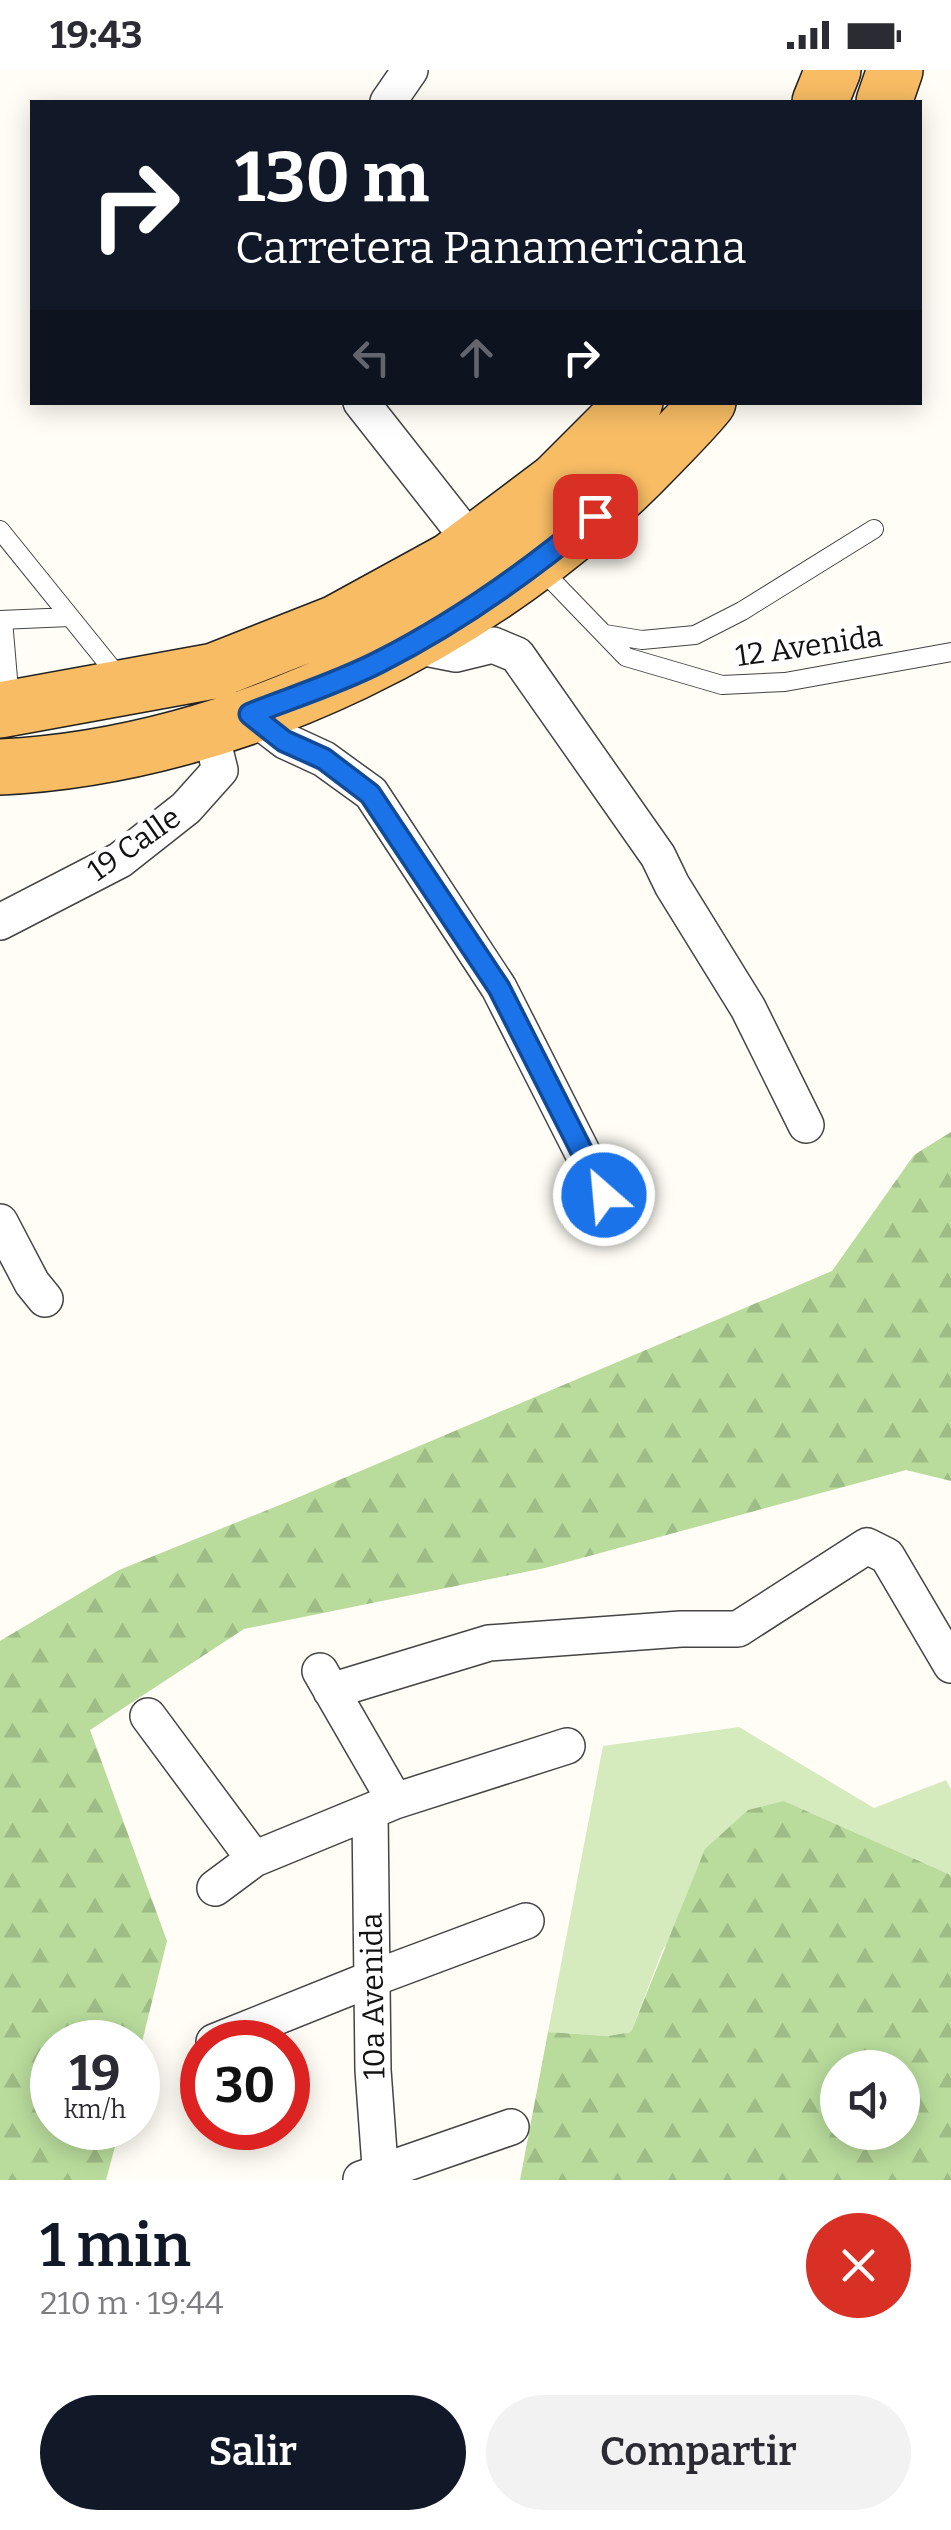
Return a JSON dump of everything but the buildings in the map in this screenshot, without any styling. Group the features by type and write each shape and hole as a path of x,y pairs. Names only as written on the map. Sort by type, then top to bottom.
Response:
{"highway":[{"path":"821,100 833,70"},
{"path":"885,100 895,70"},
{"path":"5,709 214,670 336,623 451,560 556,481 633,405"},
{"path":"0,766 32,765 230,722 376,664 459,618 537,565 624,491 705,405"}],"street":[{"path":"389,100 410,70"},
{"path":"363,405 472,544"},
{"path":"410,644 456,654 493,645 517,655 658,856 748,1008 806,1125"},
{"path":"230,722 324,759 370,794 499,988 604,1195"},
{"name":"19 Calle","path":"0,922 120,860 186,808 220,770 230,722"},
{"path":"0,1222 32,1283 45,1299"},
{"path":"383,1807 326,1681 489,1643 681,1629 738,1629 867,1546 887,1556 951,1665"},
{"path":"148,1716 254,1858"},
{"path":"214,1888 254,1858 383,1807 567,1746"},
{"name":"10a Avenida","path":"374,2177 371,1978 383,1807"},
{"path":"268,2020 526,1921"},
{"path":"374,2177 511,2127"}],"lane":[{"path":"604,634 642,640 695,635 742,611 874,529"},
{"path":"0,530 126,685"},
{"name":"12 Avenida","path":"537,565 626,657 722,685 785,682 951,652"},
{"path":"5,709 1,620 70,617"}],"green space":[{"path":"951,1132 951,1481 906,1470 545,1568 244,1629 90,1730 167,1941 147,2020 30,2020 30,2150 114,2150 106,2180 0,2180 0,1641 119,1570 832,1271 914,1155"},
{"path":"739,1727 874,1808 946,1780 951,1789 951,1875 784,1801 663,1949 631,2032 608,2036 548,2032 603,1746"},
{"path":"784,1801 951,1875 951,2180 520,2180 548,2032 608,2036 631,2032 705,1849 748,1810"}],"route":[{"path":"595,516 537,565 459,618 376,664 250,714 284,741 324,759 370,794 499,988 604,1195"}]}
